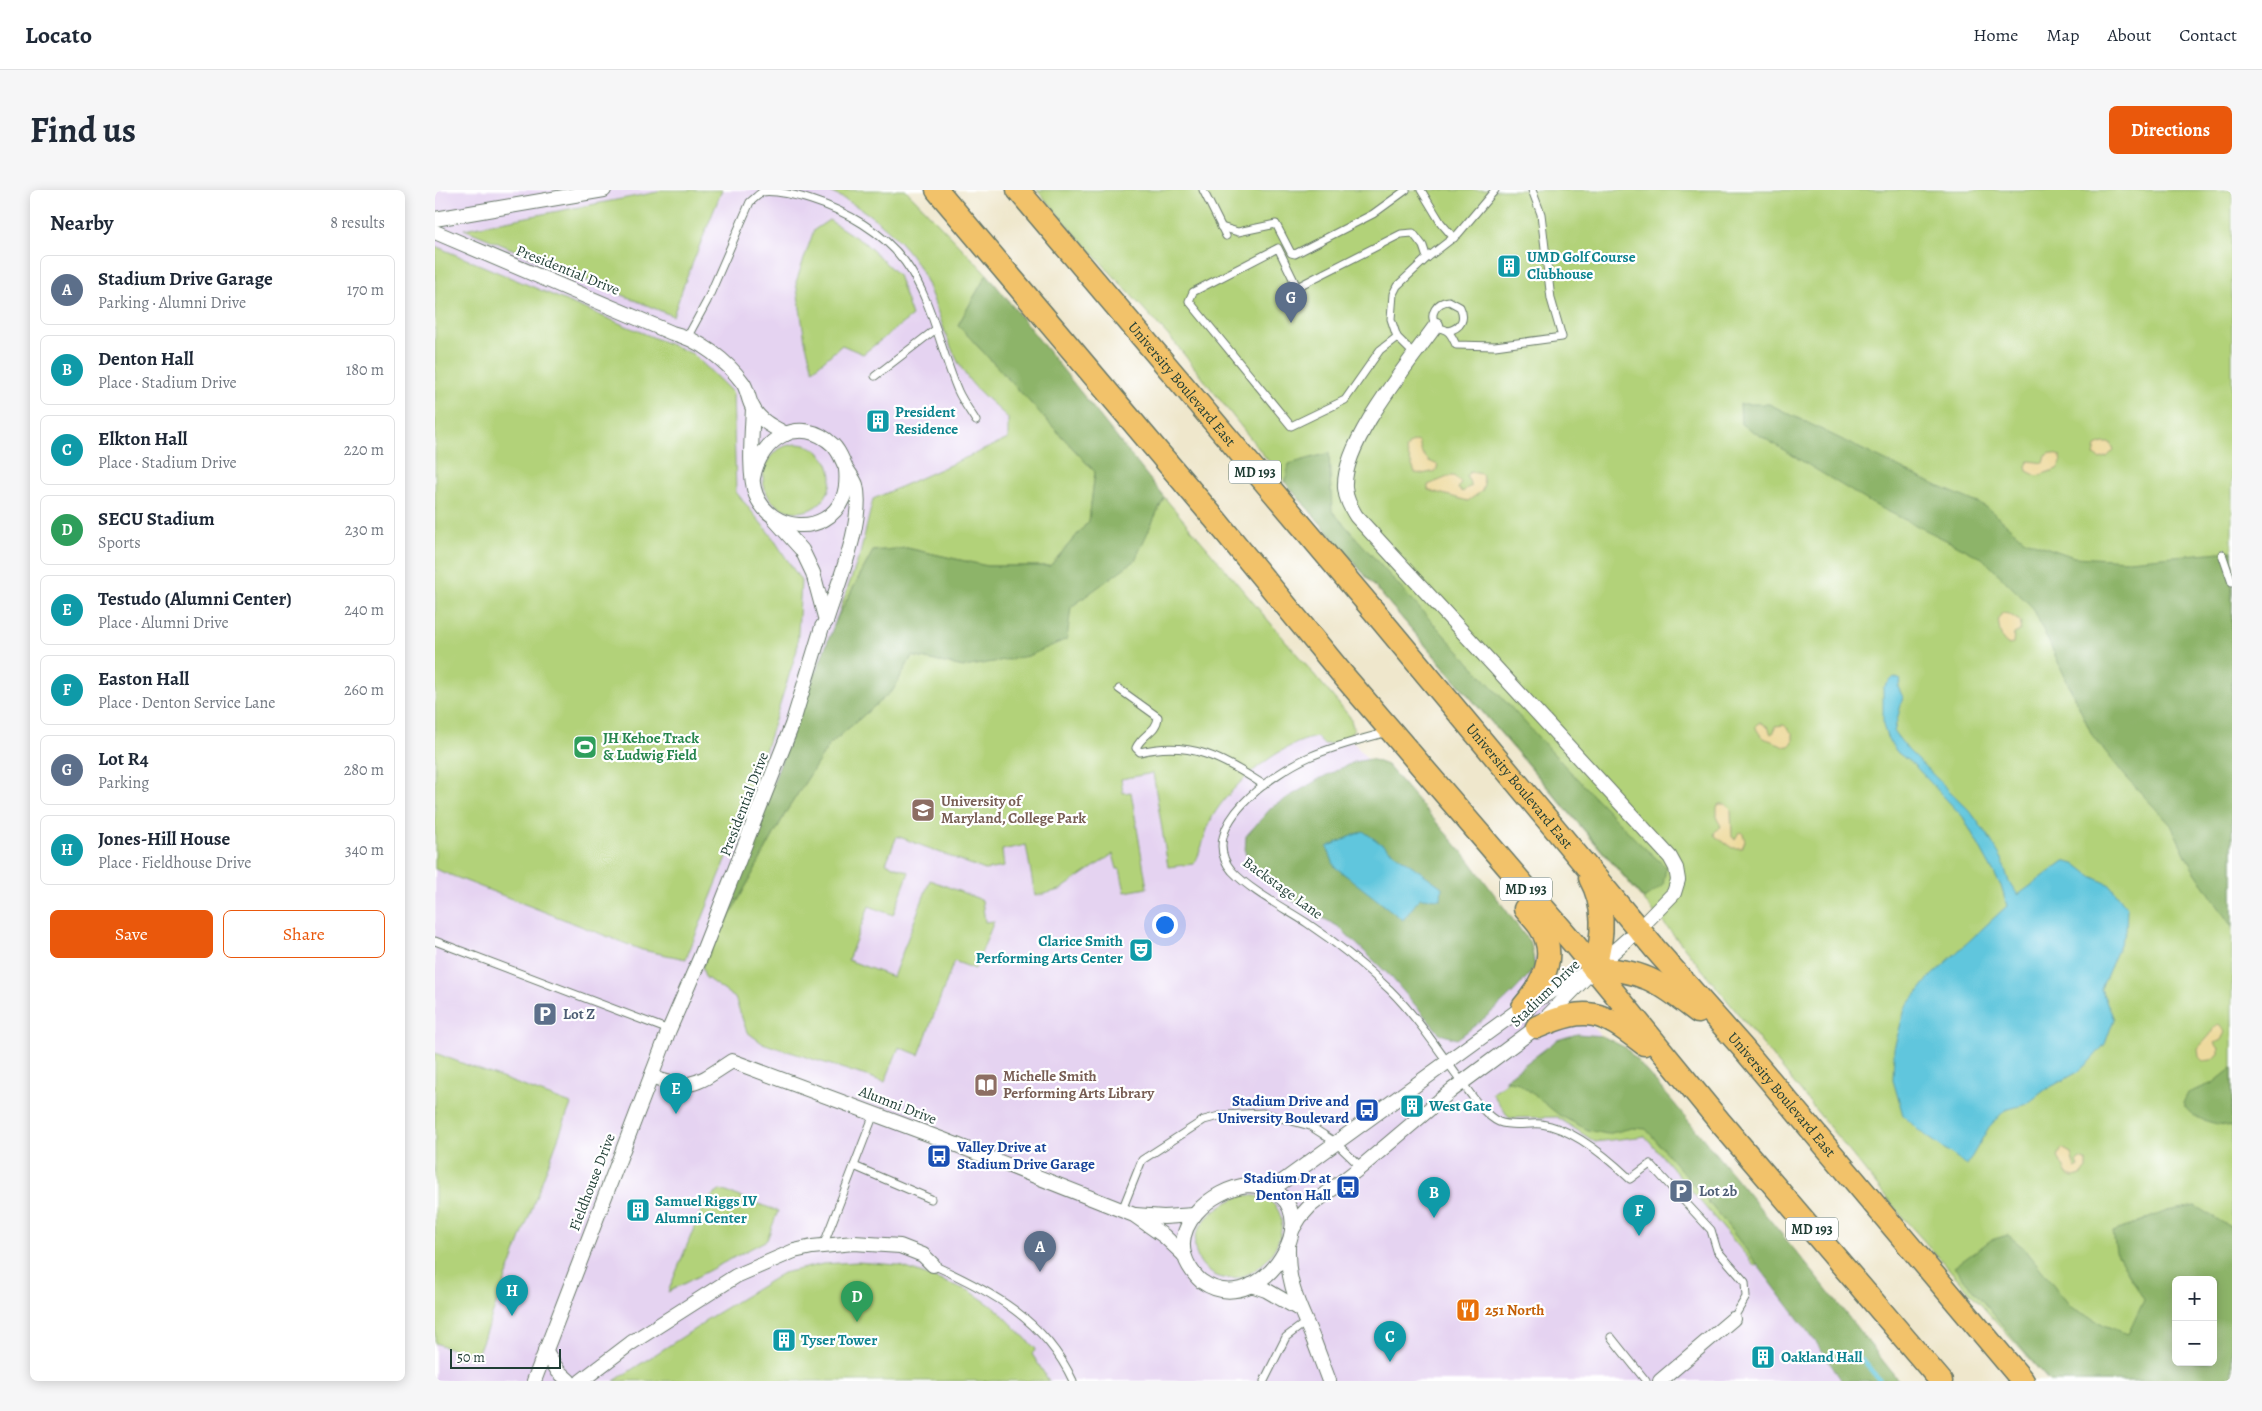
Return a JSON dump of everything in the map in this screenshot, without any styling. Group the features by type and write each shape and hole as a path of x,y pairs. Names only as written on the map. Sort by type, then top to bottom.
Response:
{"main road":[{"name":"MD 193","path":"937,190 1391,731 1941,1381"},
{"name":"University Boulevard East","path":"1018,190 1373,610 1639,929 1742,1047 2023,1381"},
{"path":"1458,810 1469,842 1541,928 1547,957 1545,975 1541,984 1523,1006"},
{"path":"1569,846 1591,880 1602,914 1600,947 1594,969 1621,970 1638,974 1660,983 1742,1047"},
{"path":"1537,1027 1574,1014 1601,1016 1622,1026 1683,1076"}],"street":[{"path":"435,219 604,190"},
{"name":"Presidential Drive","path":"435,232 672,333 688,336"},
{"path":"1442,328 1415,354 1371,418 1353,451 1345,477 1347,502 1356,516 1670,857 1676,868 1678,880 1674,893 1639,929 1594,969"},
{"path":"688,336 730,367 745,385 753,408 753,478 755,494 762,507 802,550 813,573 826,621"},
{"path":"753,408 765,422 786,434"},
{"path":"753,478 755,464 762,451 773,441 786,434 805,432 824,438 834,446 846,468 847,484 842,500 833,513 819,522 804,526 787,524 773,518"},
{"name":"Presidential Drive","path":"684,996 705,948 792,725 819,634 826,621 853,535 858,508 855,484 846,468"},
{"name":"Stadium Drive","path":"1271,1190 1523,1006 1594,969"},
{"name":"Stadium Drive","path":"1292,1230 1299,1217 1310,1206 1361,1167 1463,1082 1537,1027 1594,969"},
{"name":"Fieldhouse Drive","path":"534,1381 669,1030 684,996"},
{"name":"Alumni Drive","path":"651,1077 676,1085 692,1085 731,1061 1128,1212"},
{"path":"1183,1254 1186,1233 1194,1215 1208,1202 1233,1187 1254,1185 1271,1190 1281,1196 1291,1210 1293,1222 1289,1244 1292,1288 1329,1381"},
{"path":"1128,1212 1163,1217 1194,1215"},
{"path":"1128,1212 1164,1236 1183,1254 1197,1277 1213,1287 1229,1290 1251,1285 1274,1268 1289,1244"},
{"path":"581,1381 631,1343 736,1276 780,1256 823,1246 854,1243 901,1246 923,1255 933,1265"},
{"path":"1251,1285 1266,1290 1299,1309"},
{"path":"1660,1381 1733,1319"},
{"path":"545,1350 558,1371 569,1381"}],"lane":[{"path":"1203,190 1226,236"},
{"path":"1221,227 1238,232 1276,224 1291,253 1295,254 1373,214 1406,190"},
{"path":"1421,190 1441,223 1454,238"},
{"path":"1415,354 1397,337 1391,319 1393,294 1397,286 1427,258 1454,238 1495,190"},
{"path":"1442,328 1456,345 1495,346 1562,336 1551,298 1541,214 1532,190"},
{"path":"688,336 707,301 750,202 762,192 784,193 818,202 863,224 887,241 905,262 920,288 959,394 976,421"},
{"path":"1397,337 1380,350 1345,400 1291,426 1189,301 1193,292 1278,248 1297,287 1401,234 1413,233 1423,246 1427,258"},
{"path":"875,376 935,328"},
{"path":"2222,554 2232,583"},
{"path":"1119,689 1158,717 1153,730 1140,740 1136,748 1140,752 1159,747 1190,749 1221,760 1264,785"},
{"name":"Backstage Lane","path":"1391,731 1309,757 1291,766 1250,796 1230,820 1223,838 1223,848 1227,863 1241,878 1322,933 1356,959 1391,992 1448,1062 1475,1099 1498,1122 1539,1124 1561,1130 1612,1162 1630,1180 1650,1164 1711,1230 1717,1250 1745,1282 1746,1297 1733,1319"},
{"path":"435,941 669,1030"},
{"path":"1128,1212 1142,1160 1197,1124 1213,1118 1249,1113 1276,1116 1310,1126 1335,1142 1361,1167"},
{"path":"823,1246 874,1114"},
{"path":"854,1166 931,1199"},
{"path":"933,1265 981,1286 1028,1319 1063,1359 1073,1381"},
{"path":"1264,1381 1286,1337 1306,1322"},
{"path":"1611,1337 1646,1381"}],"shaded area":[{"name":"University of Maryland, College Park","path":"435,190 889,190 1613,1051 1855,1381 435,1381"}],"green space":[{"path":"660,190 722,190 673,316 464,229 658,192"},
{"path":"825,190 906,190 987,274 958,325 1095,472 1089,521 1050,566 987,566 907,548 873,551 836,620 860,554 873,499 1008,439 1008,418 979,391 965,374 952,350 922,273 904,247 867,213"},
{"path":"1037,190 2232,190 2232,1381 2049,1381 1899,1213 1684,947 1285,482 1175,343"},
{"path":"829,220 866,244 898,275 912,316 863,354 842,345 813,370 805,341 796,282 814,230"},
{"path":"435,246 693,354 733,393 736,492 773,538 801,581 797,650 748,805 686,959 642,950 435,869"},
{"path":"987,274 1164,497 1135,560 1071,607 1067,639 1028,656 964,667 912,656 893,690 829,745 786,812 702,967 836,620 873,551 907,548 987,566 1050,566 1089,521 1095,472 958,325"},
{"path":"1740,404 1769,404 1935,485 1985,506 2025,540 2074,557 2128,560 2232,551 2232,927 2191,866 2171,825 2126,777 2092,735 2033,608 1982,558 1871,503 1741,424"},
{"path":"790,444 804,444 816,449 826,459 831,471 831,485 826,497 816,507 804,512 790,512 778,507 768,497 763,485 763,471 768,459 778,449"},
{"path":"1329,453 1332,511 1564,765 1638,842 1666,867 1663,885 1644,899 1285,482 1289,464"},
{"path":"1164,497 1350,717 1354,730 1337,743 1323,744 1317,737 1289,747 1274,755 1247,776 1225,799 1212,817 1194,864 1168,867 1153,773 1121,779 1123,793 1131,792 1147,888 1125,892 1120,869 1117,869 1113,854 1060,890 1035,896 1026,845 1002,850 1004,867 985,870 897,836 886,863 909,872 893,915 869,906 848,960 893,977 930,880 982,900 985,922 994,921 975,969 954,961 919,1055 899,1047 885,1082 762,1043 747,1032 735,998 705,977 702,967 786,812 829,745 893,690 912,656 964,667 1071,607 1134,560"},
{"path":"1371,759 1387,765 1469,860 1531,944 1535,967 1518,988 1499,1006 1457,1039 1440,1034 1392,978 1339,927 1289,899 1254,872 1245,852 1246,836 1272,807 1319,779 1354,762"},
{"path":"1577,1034 1602,1036 1626,1048 1673,1102 1816,1276 1899,1381 1842,1381 1818,1345 1725,1222 1646,1129 1632,1128 1607,1134 1588,1130 1559,1115 1519,1083 1504,1080 1557,1040"},
{"path":"1550,1049 1611,1052 1791,1258 1755,1266 1645,1136 1595,1142 1557,1117 1509,1118 1492,1093"},
{"path":"435,1053 571,1104 476,1358 435,1343"},
{"path":"2232,1068 2232,1127 2204,1120 2192,1114 2183,1103 2188,1093 2213,1083"},
{"path":"721,1190 778,1211 767,1240 668,1292 705,1201"},
{"path":"1245,1195 1266,1199 1278,1210 1282,1224 1279,1240 1270,1256 1257,1269 1241,1277 1223,1278 1216,1276 1209,1272 1199,1260 1195,1249 1195,1238 1199,1228 1215,1211 1224,1204"},
{"path":"2195,1206 2232,1228 2232,1381 2049,1381 1954,1267 1991,1240 2008,1235 2025,1249 2071,1307 2106,1326 2128,1334 2144,1300 2116,1252 2113,1232 2167,1211"},
{"path":"857,1262 898,1265 970,1291 999,1311 1036,1349 1032,1354 1049,1381 614,1381 704,1323 704,1321 783,1273 823,1264"}],"sand":[{"path":"1416,441 1419,442 1422,453 1429,461 1438,465 1436,471 1422,474 1415,473 1406,450 1409,444"},
{"path":"2103,443 2111,443 2114,450 2107,457 2099,459 2094,455 2096,446"},
{"path":"2051,453 2060,456 2061,463 2057,469 2037,476 2027,471 2026,466 2029,461 2044,463 2046,456"},
{"path":"1470,472 1482,474 1484,484 1482,491 1468,501 1428,490 1428,485 1454,476 1461,483 1458,489 1463,492 1472,486 1466,476"},
{"path":"2002,613 2009,614 2021,622 2020,631 2014,634 2013,643 2009,645 2003,640 2000,630 1998,619"},
{"path":"1760,722 1768,727 1771,734 1774,732 1775,726 1784,725 1793,734 1793,742 1789,746 1785,746 1765,738 1756,728 1756,725"},
{"path":"1719,804 1726,804 1731,809 1732,837 1735,839 1739,832 1743,833 1745,841 1742,848 1732,848 1715,836 1714,833 1721,826 1717,819 1717,807"},
{"path":"2219,1025 2225,1032 2221,1040 2215,1043 2219,1049 2219,1054 2211,1060 2203,1061 2199,1057 2198,1048 2210,1035 2214,1027"},
{"path":"2062,1148 2071,1153 2075,1169 2079,1167 2077,1162 2080,1159 2087,1162 2087,1168 2081,1175 2074,1177 2067,1174 2058,1157"}],"water":[{"path":"1894,677 1901,680 1898,687 1903,697 1894,732 1908,750 1970,811 2002,859 2009,882 2018,895 2064,861 2077,865 2091,876 2110,885 2127,908 2126,930 2101,989 2114,1019 2105,1044 2078,1072 2045,1090 2027,1104 2005,1110 1989,1127 1967,1165 1918,1130 1903,1115 1893,1080 1894,1048 1905,1009 1930,977 2007,906 2001,886 1963,817 1914,765 1898,753 1888,740 1883,725 1883,688"},
{"path":"1363,831 1442,887 1441,899 1420,898 1403,920 1335,867 1327,847"}],"waterway":[{"path":"1862,1359 1880,1381"}],"place":[{"name":"UMD Golf Course Clubhouse","path":"1509,266"},
{"name":"Lot R4","path":"1291,323"},
{"name":"President Residence","path":"878,421"},
{"name":"JH Kehoe Track & Ludwig Field","path":"585,747"},
{"name":"University of Maryland, College Park","path":"923,810"},
{"name":"Clarice Smith Performing Arts Center","path":"1141,950"},
{"name":"Lot Z","path":"545,1014"},
{"name":"Michelle Smith Performing Arts Library","path":"986,1085"},
{"name":"West Gate","path":"1412,1106"},
{"name":"Stadium Drive and University Boulevard","path":"1367,1110"},
{"name":"Testudo (Alumni Center)","path":"676,1114"},
{"name":"Valley Drive at Stadium Drive Garage","path":"939,1156"},
{"name":"Stadium Dr at Denton Hall","path":"1348,1187"},
{"name":"Lot 2b","path":"1681,1191"},
{"name":"Samuel Riggs IV Alumni Center","path":"638,1210"},
{"name":"Denton Hall","path":"1434,1218"},
{"name":"Easton Hall","path":"1639,1236"},
{"name":"Stadium Drive Garage","path":"1040,1272"},
{"name":"251 North","path":"1468,1310"},
{"name":"Jones-Hill House","path":"512,1316"},
{"name":"SECU Stadium","path":"857,1322"},
{"name":"Tyser Tower","path":"784,1340"},
{"name":"Oakland Hall","path":"1763,1357"},
{"name":"Elkton Hall","path":"1390,1362"}]}
